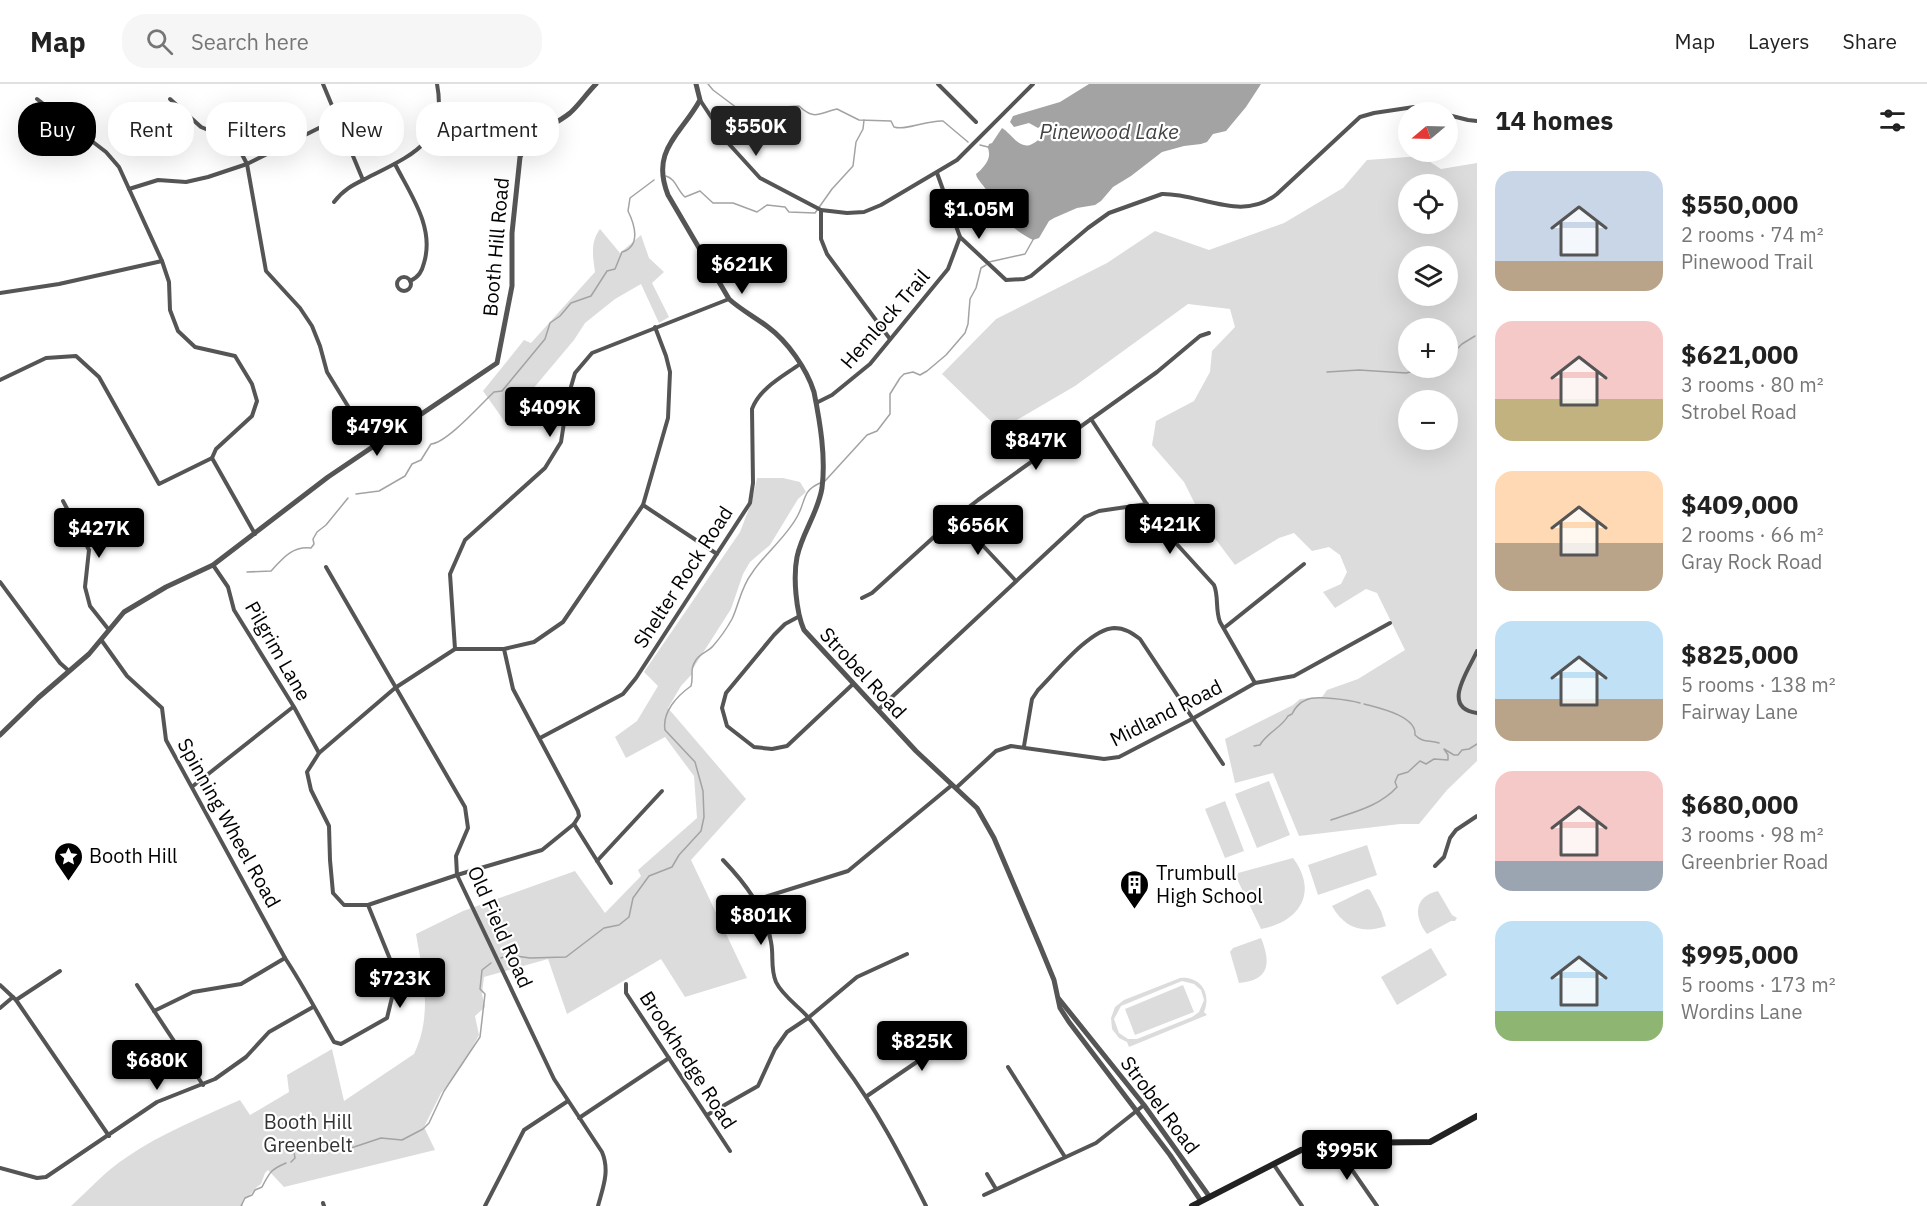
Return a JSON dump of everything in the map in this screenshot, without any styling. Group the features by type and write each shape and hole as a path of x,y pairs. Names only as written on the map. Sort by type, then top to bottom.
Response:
{"main road":[{"path":"1192,1206 1301,1150 1334,1143 1430,1142 1476,1119"}],"street":[{"path":"323,84 330,102"},
{"path":"334,202 342,191 395,164 420,148 431,137 439,117 437,84"},
{"name":"Booth Hill Road","path":"0,735 102,641 124,612 166,587 213,565 329,477 497,363 512,286 512,232 520,157 524,146 531,138 570,113 596,84"},
{"path":"696,84 700,100 729,144 760,178 818,208 847,213 864,212 881,205 957,160 1033,84"},
{"path":"938,84 976,122"},
{"path":"0,380 46,358 76,356 99,377 159,484 212,458 216,449 252,416 257,401 252,384 235,356 195,347 178,331 171,310 169,282 162,261 119,167 106,152 37,99"},
{"path":"170,99 201,127 235,141 247,164 266,271 300,308 312,326 327,372 373,447"},
{"name":"Strobel Road","path":"700,100 665,152 662,171 668,195 729,299 770,328 800,364 811,382 816,403 824,460 823,478 818,505 797,558 798,617 812,641 877,711 977,808 994,838 1040,946 1059,999 1060,1008 1079,1038 1170,1155 1201,1201"},
{"path":"937,173 960,237 1006,280 1024,279 1031,276 1109,213 1162,194 1176,194 1232,207 1250,207 1262,203 1277,194 1360,117 1398,109"},
{"path":"1458,118 1477,121"},
{"path":"129,189 158,180 186,182 208,177 247,164 319,128"},
{"path":"353,156 363,180"},
{"path":"395,164 421,215 427,236 424,263 418,276 410,281"},
{"path":"818,208 821,239 827,254 890,339"},
{"name":"Hemlock Trail","path":"816,403 849,383 870,364 948,269 960,237"},
{"path":"0,293 59,284 162,261"},
{"path":"455,649 450,574 465,540 545,468 561,442 568,397 575,373 591,353 729,299"},
{"path":"504,649 513,689 578,811 579,816 574,824 542,850 368,905 344,905 333,893 329,826 311,790 307,772 319,753 395,688 455,649 504,649 534,642 563,622 643,505 668,418 670,372 655,327"},
{"path":"862,598 872,593 956,517 1157,372 1200,336 1209,333"},
{"name":"Shelter Rock Road","path":"540,738 623,694 636,678 750,502 753,483 752,409 755,399 762,391 800,364"},
{"path":"1091,419 1174,542 1215,588 1216,611 1256,683"},
{"path":"212,458 255,534"},
{"path":"63,501 89,550 85,587 90,606 109,630"},
{"path":"877,711 1058,540 1092,513 1147,504"},
{"path":"643,505 717,554"},
{"path":"956,517 1016,581"},
{"path":"1224,628 1304,564"},
{"name":"Pilgrim Lane","path":"213,565 228,587 234,610 294,707 319,753"},
{"name":"Old Field Road","path":"326,567 465,807 468,828 456,856 457,875 554,1080 606,1162 606,1176 598,1206"},
{"path":"0,582 60,663 69,671"},
{"path":"798,617 785,624 774,635 726,693 722,708 727,726 754,747 772,749 787,746 853,684"},
{"name":"Midland Road","path":"755,900 849,871 996,751 1011,746 1024,746 1104,759 1119,757 1256,683 1294,676 1390,623"},
{"path":"1024,746 1032,699 1038,690 1091,638 1102,631 1114,628 1130,631 1140,639 1223,764"},
{"name":"Spinning Wheel Road","path":"102,641 128,676 162,708 166,740 313,1007 334,1042 341,1044 387,1018 395,985 394,969 368,905"},
{"path":"1477,651 1460,686 1458,696 1461,706 1477,713"},
{"path":"192,786 294,707"},
{"path":"597,861 662,791"},
{"path":"1435,866 1444,857 1450,838 1456,830 1477,816"},
{"path":"574,824 611,883"},
{"path":"723,860 755,900 766,921 772,944 771,962 777,984 808,1018 867,1096 898,1149 926,1206"},
{"path":"707,1115 758,1086 775,1049 787,1032 808,1018 857,977 907,954"},
{"path":"154,1011 201,989 241,984 285,958"},
{"path":"0,1008 60,971"},
{"name":"Brookhedge Road","path":"626,984 626,993 730,1151"},
{"path":"0,985 14,998 109,1136"},
{"path":"137,985 203,1086"},
{"name":"Strobel Road","path":"1059,999 1144,1105 1209,1196"},
{"path":"0,1168 37,1178 46,1177 157,1102 203,1086 241,1061 269,1032 313,1007"},
{"path":"867,1096 965,1029"},
{"path":"1079,1038 1085,1033"},
{"path":"579,1118 669,1058"},
{"path":"1008,1066 1065,1157"},
{"path":"485,1206 524,1130 568,1101"},
{"path":"984,1195 1096,1143 1144,1105"},
{"path":"1334,1143 1377,1206"},
{"path":"1273,1164 1302,1206"},
{"path":"987,1174 996,1189"}],"green space":[{"path":"1398,158 1398,162 1430,162 1441,169 1477,163 1477,761 1447,790 1419,824 1400,824 1299,836 1273,773 1235,783 1225,739 1293,705 1300,699 1322,697 1327,690 1358,679 1405,650 1377,593 1366,589 1335,608 1323,592 1341,584 1347,572 1340,555 1329,547 1312,551 1294,533 1279,538 1235,565 1207,528 1184,482 1152,445 1156,421 1194,401 1210,372 1212,351 1235,327 1230,309 1188,304 1075,386 1000,430 942,374 996,319 1107,263 1155,231 1209,250 1284,223 1343,188 1367,160"},
{"path":"600,229 620,253 641,235 649,258 664,272 652,283 669,317 659,323 641,284 615,299 585,323 574,340 505,422 483,391 524,340 531,343 595,272 593,244"},
{"name":"Booth Hill Greenbelt","path":"757,478 783,478 800,482 806,492 798,499 770,545 750,562 743,574 731,609 692,670 692,674 681,686 668,708 746,799 691,860 747,978 685,997 661,959 567,1014 548,959 484,977 482,994 485,1007 475,1016 479,1035 463,1064 441,1093 424,1127 435,1150 284,1187 268,1170 261,1184 243,1200 243,1206 71,1206 119,1162 168,1133 240,1100 250,1115 289,1092 287,1075 332,1049 344,1101 414,1054 420,1039 425,1009 416,934 463,911 575,871 605,913 641,876 638,870 697,818 694,776 665,737 626,758 615,737 637,721 658,686 644,672 740,532 752,501"},
{"path":"1269,781 1290,835 1257,848 1235,794"},
{"path":"1225,801 1244,851 1225,858 1205,809"},
{"path":"1367,845 1377,875 1318,895 1308,865"},
{"path":"1293,858 1301,871 1304,883 1301,904 1286,920 1261,929 1237,879 1238,873"},
{"path":"1367,889 1370,890 1381,911 1386,926 1370,929 1355,927 1342,920 1332,906"},
{"path":"1438,891 1452,915 1457,918 1427,934 1420,921 1418,908 1424,898"},
{"path":"1261,938 1267,962 1265,969 1257,978 1239,983 1230,952 1233,948"},
{"path":"1431,948 1447,975 1397,1005 1381,977"},
{"path":"1180,978 1187,978 1198,983 1205,992 1204,1012 1207,1015 1129,1047 1127,1042 1119,1038 1112,1029 1111,1018 1115,1007 1124,1000","holes":["1182,981 1194,984 1201,990 1204,1000 1199,1012 1192,1017 1137,1039 1128,1039 1119,1033 1114,1019 1121,1006"]},
{"path":"1183,985 1194,1012 1135,1035 1125,1009"}],"water":[{"name":"Pinewood Lake","path":"1089,84 1261,84 1226,131 1213,134 1207,142 1201,144 1162,152 1113,187 1095,205 1077,208 1049,221 1039,238 1033,240 998,214 988,201 986,190 976,174 987,162 989,150 987,148 1002,128 1020,143 1028,146 1049,131 1057,140 1061,140 1060,128 1052,122 1044,123 1038,128 1029,123 1014,127 1010,122 1013,116 1060,102"}],"waterway":[{"path":"708,84 741,111 747,113 770,108 799,106 813,115 837,109 859,120 891,121 894,127 899,128 943,121 968,142"},
{"path":"666,176 685,197 700,191 713,203 733,203 757,212 767,205 785,207 789,212 815,213 832,189 853,166 856,142 863,129 864,120"},
{"path":"980,145 988,147"},
{"path":"356,494 379,491 405,476 412,464 421,460 431,444 455,430 494,392 502,391 545,339 550,323 560,316 571,303 591,296 607,271 615,269 622,252 628,249 634,240 634,228 628,211 630,198 654,180"},
{"path":"989,262 1025,254 1034,238"},
{"path":"825,481 867,435 877,431 890,414 890,394 900,378 904,374 913,372 920,375 927,371 946,355 965,333 970,299 976,288 981,268 986,265"},
{"path":"1458,348 1475,336"},
{"path":"1327,372 1359,370 1398,372"},
{"path":"501,958 509,955 530,958 566,957 604,928 619,925 629,917 633,898 649,876 672,867 679,855 701,831 704,817 703,791 695,762 665,730 668,711 691,686 696,660 713,646 730,622 748,578 793,523 810,489 820,483"},
{"path":"247,572 271,571 293,551 311,548 317,532 326,525 348,498"},
{"path":"1254,746 1260,745 1306,700 1324,698 1360,703"},
{"path":"1364,704 1404,718 1414,728 1418,738 1439,743"},
{"path":"1331,820 1366,808 1383,799 1397,787 1395,782 1398,775 1408,772 1420,761 1426,764 1434,759 1448,760 1444,749 1458,755 1462,750 1477,744"},
{"path":"291,1162 295,1158 294,1152 333,1140 348,1149 381,1138 402,1140 423,1129 429,1123 444,1091 480,1037 485,994 480,989 482,970 491,963"},
{"path":"241,1206 245,1198 262,1187 271,1172 286,1163"}],"place":[{"name":"Booth Hill","path":"68,882"},
{"name":"Trumbull High School","path":"1135,910"}]}
